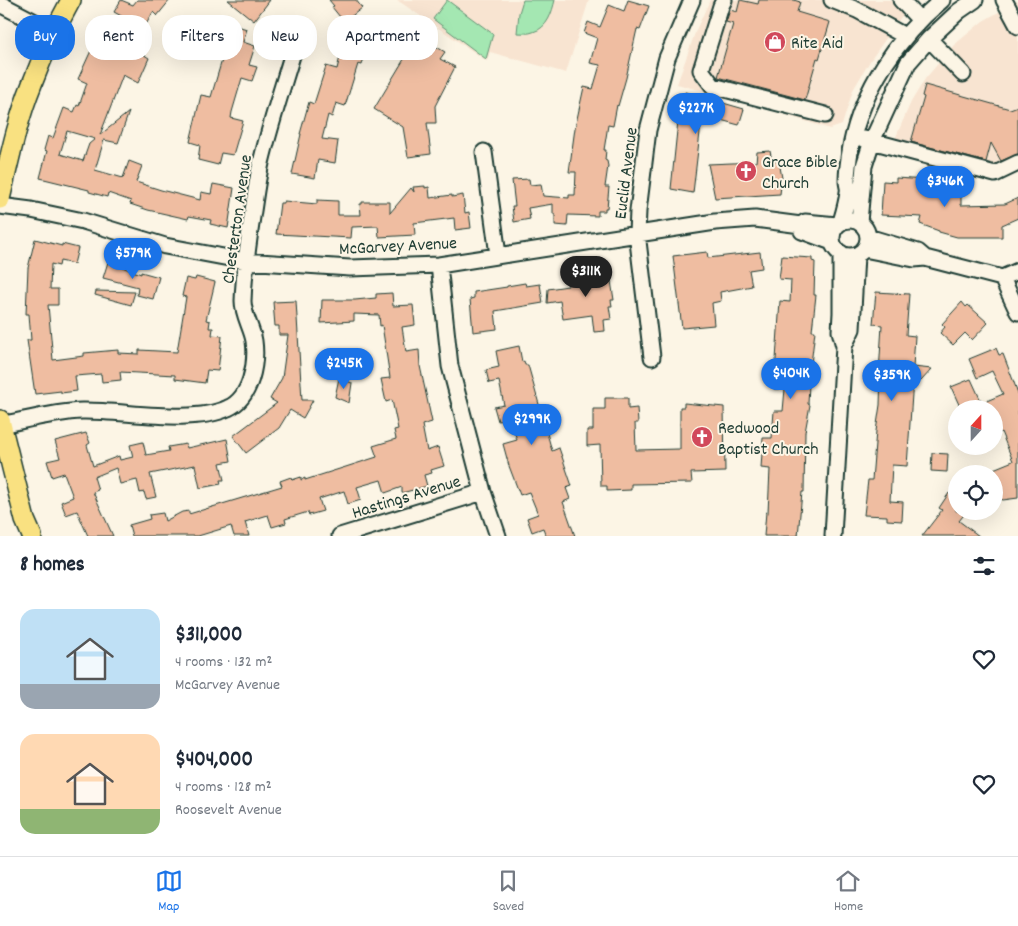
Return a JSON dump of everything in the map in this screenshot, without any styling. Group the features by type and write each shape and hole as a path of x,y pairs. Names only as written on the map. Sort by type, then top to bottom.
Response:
{"main road":[{"path":"63,15 71,0"},
{"path":"0,199 18,128 31,85 42,60"},
{"path":"0,424 25,520 32,536"}],"street":[{"name":"Euclid Avenue","path":"652,357 638,233 638,211 648,130 667,58 692,0"},
{"path":"724,0 701,70 713,86 824,115"},
{"path":"832,0 857,10 905,36"},
{"path":"852,247 833,230 839,224 849,191 846,157 860,113 870,89 905,36 942,0"},
{"path":"833,536 844,346 840,331 841,313 852,247 863,226 859,222 864,166 872,141 908,63 929,39 959,11 975,0"},
{"path":"1004,0 1018,26"},
{"path":"905,1 920,20"},
{"path":"0,4 21,15"},
{"path":"929,39 963,74"},
{"name":"Chesterton Avenue","path":"0,424 81,411 176,415 211,414 230,408 244,394 251,377 254,358 254,341 243,305 245,261 261,164 291,60"},
{"path":"854,136 995,174 1018,163"},
{"path":"484,152 498,255"},
{"name":"McGarvey Avenue","path":"0,206 82,221 165,246 245,261 350,268 439,265 715,222 755,220 799,225 805,222 839,224 847,220 859,222"},
{"path":"799,225 803,209"},
{"name":"McGarvey Avenue","path":"799,225 802,231 852,247 914,260 925,258 1002,278"},
{"path":"439,265 450,366 483,492 498,536"},
{"path":"1018,271 1002,278 1018,312"},
{"name":"Hastings Avenue","path":"340,536 483,492"}],"shaded area":[{"path":"397,0 589,0 566,73 490,52 487,61 438,28 438,15 419,15"},
{"path":"710,0 919,0 901,17 870,61 853,90 842,125 830,129 764,108 677,84 696,30"},
{"path":"1018,1 1018,155 996,165 895,139 911,102 925,79 954,45 983,21"}],"green space":[{"path":"447,0 493,34 486,59 438,23 438,15 436,15"},
{"path":"523,0 555,0 546,23 531,33 517,33 519,13"}],"building":[{"path":"121,0 133,5 137,0 170,0 157,16 153,12 151,15 120,15 114,12"},
{"path":"228,0 270,0 259,15 253,15 253,20"},
{"path":"329,0 356,0 362,8 353,15 338,15 332,7 334,6"},
{"path":"628,0 649,6 640,30 637,29 613,126 608,125 604,150 606,150 605,160 608,166 605,187 609,187 607,208 605,208 605,211 598,211 598,216 568,215 567,226 555,225 553,204 528,208 530,219 514,222 512,206 515,206 512,180 529,179 530,185 541,184 543,196 569,198 569,195 575,195 576,172 569,172 575,128 584,87 593,89 600,65 590,63 597,38 584,33 588,22 600,27 609,5 624,11"},
{"path":"740,0 758,4 759,0 794,0 800,2 797,12 830,22 805,100 718,77 733,24 726,22 730,10 737,12"},
{"path":"243,28 247,29 243,42"},
{"path":"243,42 253,45 249,65 257,67 252,81 242,78 231,118 243,121 233,155 221,153 218,165 198,160 200,145 190,142 201,95 211,97 222,60 243,60"},
{"path":"438,48 445,52 440,59 455,67 435,106 436,123 427,123 431,154 408,157 403,127 374,109 404,60 438,60"},
{"path":"87,60 148,60 138,83 123,75 100,135 129,112 118,143 104,140 95,170 123,178 129,161 142,166 136,182 200,200 201,192 211,194 213,184 234,188 228,228 210,224 211,220 189,216 188,219 148,210 130,204 131,201 108,193 107,197 89,192 89,190 40,178 47,151 44,150 48,136 53,138 64,108 74,112 77,105 79,106 87,83 78,79","holes":["67,131 95,139 89,144 83,161 60,154"]},
{"path":"339,60 363,60 362,65 358,64 345,106 336,103 332,117 328,115 322,139 338,141 335,163 318,160 315,178 292,174 309,102 314,104 326,66 337,69"},
{"path":"925,85 1010,109 1018,106 1018,154 1001,161 991,143 986,162 911,142 924,97 922,96"},
{"path":"685,92 744,109 739,125 702,115 693,193 671,189 679,111"},
{"name":"Grace Bible Church","path":"770,151 772,161 779,161 782,178 780,194 715,198 708,164 756,162 757,152"},
{"path":"928,166 941,169 938,185 961,191 961,205 1005,204 1018,198 1018,218 1002,225 1002,237 957,237 920,224 922,217 881,215 883,181 896,182 896,178 925,180"},
{"path":"425,186 425,188 429,187 430,198 463,195 465,213 469,212 471,228 455,230 454,218 414,223 415,235 379,237 378,226 352,227 351,238 276,234 280,203 284,203 284,201 317,204 317,200 338,201 338,215 361,215 360,204 362,202 390,202 390,213 411,188 414,192 413,187"},
{"path":"35,239 78,248 74,264 60,261 59,266 51,264 50,289 58,289 58,305 48,305 53,360 84,356 84,353 118,350 118,353 139,354 139,350 177,352 186,297 182,296 186,278 195,280 196,277 215,282 206,320 210,321 209,328 213,328 212,335 222,336 218,371 207,370 205,383 175,379 175,375 120,372 121,380 102,382 101,374 75,376 77,391 35,394 27,340 31,340 29,314 26,314 28,268"},
{"path":"707,252 708,258 760,252 762,268 749,270 752,286 720,292 721,301 712,303 714,325 682,328 673,256"},
{"path":"782,256 812,258 812,261 815,262 814,295 816,295 812,331 815,331 810,364 808,404 810,405 805,432 804,492 802,492 798,536 764,536 766,512 768,513 770,469 761,468 763,438 772,438 774,411 783,411 785,389 774,389 780,301 790,302 791,280 779,279"},
{"path":"108,262 141,274 141,272 159,277 153,299 137,295 138,287 103,278"},
{"path":"607,272 609,281 611,281 614,300 611,300 612,306 609,306 611,319 604,320 605,331 594,332 592,315 563,319 560,301 547,303 548,289 568,286 567,278"},
{"path":"525,283 526,286 540,284 543,303 495,311 497,329 473,332 470,299 474,298 474,292"},
{"path":"96,291 135,292 131,305 95,295"},
{"path":"876,292 909,294 906,335 915,336 913,367 932,369 921,381 913,380 907,466 892,465 890,501 903,502 902,521 887,520 887,516 864,515 868,480 872,480 880,405 881,373 879,373 882,325 873,324"},
{"path":"392,293 393,306 413,305 415,325 402,327 406,352 419,350 420,366 432,422 422,425 427,451 438,447 444,466 431,470 432,473 424,475 427,486 402,493 402,487 385,493 381,480 357,487 361,500 348,504 344,491 319,499 323,511 309,515 308,512 285,519 286,523 272,527 268,515 245,522 249,536 234,536 231,526 198,536 132,536 129,525 150,519 149,515 163,513 165,521 182,512 189,511 189,514 282,486 280,481 291,477 292,480 301,477 301,480 305,478 305,480 377,457 373,446 396,439 394,430 398,429 392,400 386,402 381,379 390,378 379,315 354,314 354,321 321,323 322,300 376,298 376,294"},
{"path":"296,301 302,400 313,400 303,418 290,410 279,428 246,453 233,436 277,403 270,399 282,378 288,335 279,335 279,326 275,326 273,302"},
{"path":"962,302 988,323 972,340 965,333 953,345 940,333 945,327 942,324"},
{"path":"519,346 522,362 524,361 525,365 528,365 552,451 559,448 572,486 566,488 570,499 563,502 575,536 546,536 543,528 532,532 527,518 538,514 529,492 520,495 509,466 503,444 517,440 510,418 498,421 494,407 504,405 499,381 489,383 486,370 499,367 496,351"},
{"path":"996,348 999,355 1003,354 1018,393 1018,498 1003,500 1003,465 1013,461 1003,437 1003,400 989,400 1003,394 992,371 977,378 969,359"},
{"path":"339,378 352,383 349,403 335,397"},
{"path":"971,379 981,400 957,400 951,387"},
{"name":"Redwood Baptist Church","path":"605,398 628,398 628,409 637,408 638,423 635,423 636,450 680,449 680,407 684,407 684,403 724,407 725,472 691,473 692,483 631,484 631,490 607,491 607,486 601,486 600,445 587,446 587,430 593,430 593,409 605,409"},
{"path":"86,433 90,443 87,445 93,466 119,456 120,460 133,457 130,445 143,442 146,455 169,451 168,447 186,444 187,448 227,439 231,461 220,463 224,480 220,480 221,484 200,488 195,465 150,474 156,497 146,499 144,492 140,493 137,480 120,484 116,468 94,477 98,490 93,492 113,536 88,536 77,511 66,515 61,502 73,497 64,473 52,477 47,461 60,458 55,441"},
{"path":"932,453 948,454 947,472 931,471"},
{"path":"948,494 948,520 960,520 979,536 922,536 942,510 939,508"}],"place":[{"name":"Rite Aid","path":"775,42"},
{"name":"Grace Bible Church","path":"746,171"},
{"name":"Redwood Baptist Church","path":"702,437"}]}
